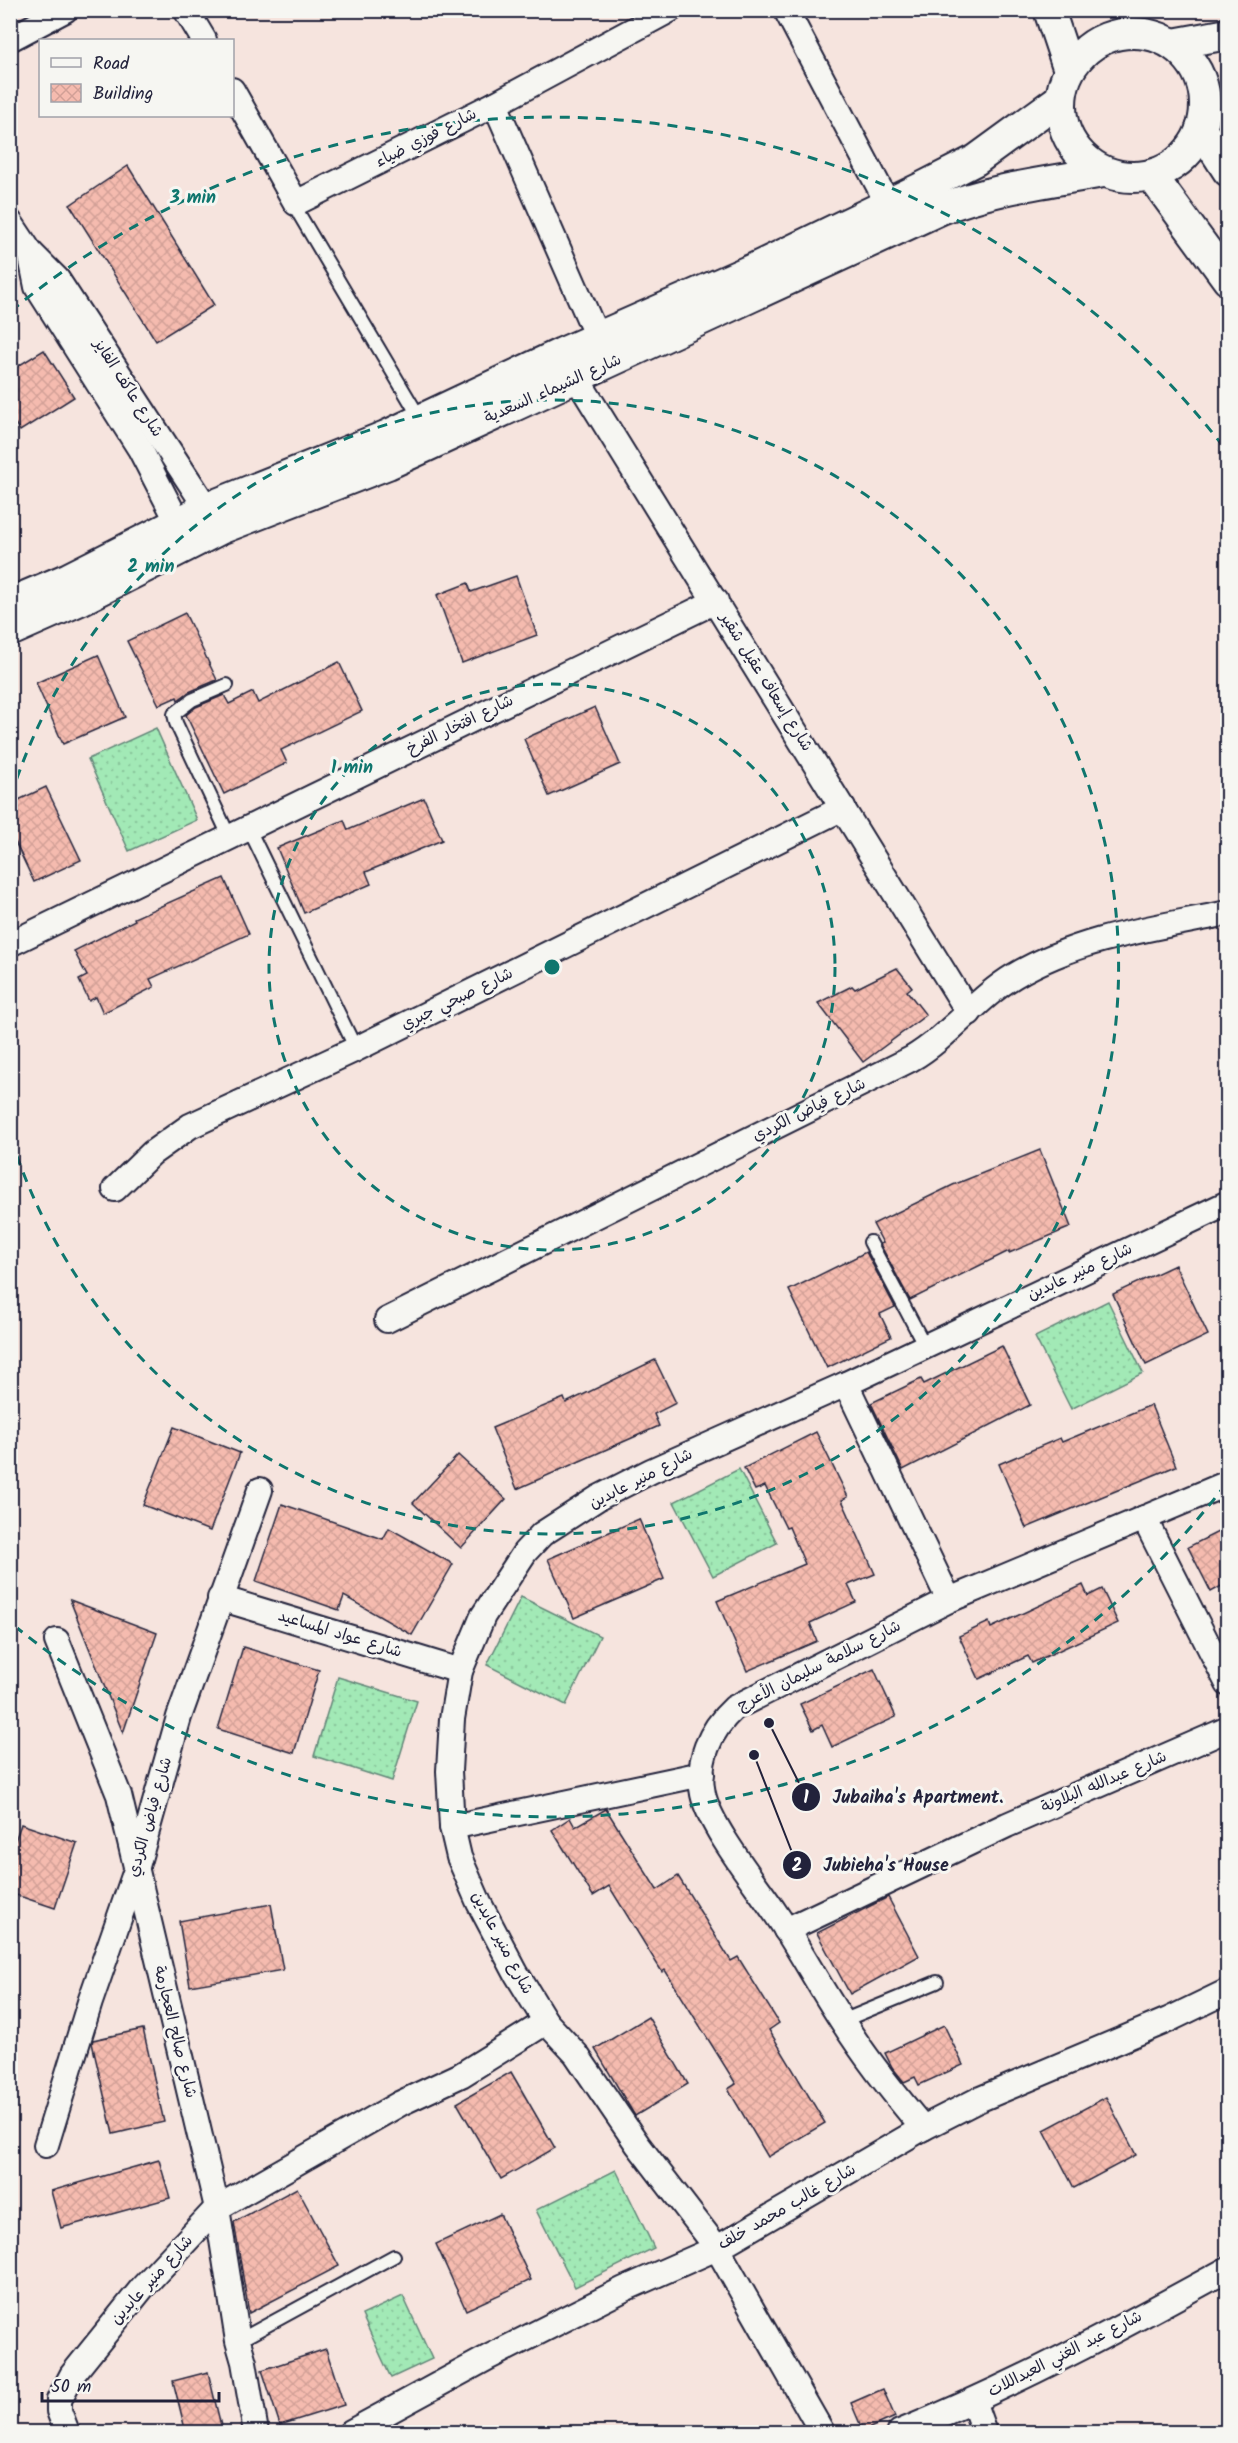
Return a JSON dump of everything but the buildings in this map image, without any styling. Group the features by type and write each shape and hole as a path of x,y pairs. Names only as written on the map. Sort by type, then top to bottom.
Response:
{"street":[{"path":"10,39 65,10"},
{"path":"186,10 203,39"},
{"name":"شارع فوزي ضياء","path":"296,203 495,104 670,10"},
{"path":"786,10 888,204"},
{"path":"1049,10 1065,84 1063,125 1072,144 1086,160 1103,172 1128,178 1152,176 1173,166 1191,150 1212,111"},
{"path":"1122,10 1187,56 1198,72 1212,111 1227,171"},
{"path":"1065,84 1081,54 1097,42 1116,34 1136,32 1164,40 1227,34"},
{"name":"شارع الشيماء السعدية","path":"427,432 562,352 753,269 976,160 1065,84"},
{"path":"234,94 296,203"},
{"path":"495,104 597,337"},
{"name":"شارع الشيماء السعدية","path":"10,603 184,533 359,447 427,432 576,379 963,200 1103,172"},
{"path":"1152,176 1227,280"},
{"name":"شارع عاكف الفايز","path":"10,222 30,252 57,279 214,518"},
{"name":"شارع عاكف الفايز","path":"30,252 38,287 140,449 184,533"},
{"name":"شارع إسعاف عقيل شقير","path":"562,352 576,379 716,601 969,1012"},
{"name":"شارع الشيماء السعدية","path":"10,631 80,600 184,533"},
{"name":"شارع افتخار الفرخ","path":"10,944 716,601"},
{"name":"شارع صبحي جبري","path":"115,1189 152,1153 190,1126 356,1049 843,808"},
{"name":"شارع فياض الكردي","path":"387,1320 911,1059 951,1031 969,1012 1012,977 1081,944 1121,933 1227,913"},
{"name":"شارع منير عابدين","path":"822,2433 717,2248 638,2145 576,2054 546,2022 516,1973 479,1903 459,1857 452,1827 449,1771 452,1719 460,1671 483,1616 513,1569 542,1534 598,1498 651,1471 846,1384 1227,1203"},
{"path":"846,1384 949,1600"},
{"name":"شارع سلامة سليمان الأعرج","path":"923,2128 881,2076 842,2020 786,1930 719,1830 705,1804 702,1774 706,1746 713,1731 721,1719 734,1708 949,1600 1227,1484"},
{"name":"شارع فياض الكردي","path":"46,2145 90,2002 136,1870 178,1717 260,1490"},
{"path":"1144,1518 1227,1684"},
{"name":"شارع عواد المساعيد","path":"220,1598 460,1671"},
{"name":"شارع صالح العجارمة","path":"57,1641 119,1795 217,2208 238,2341 244,2362 256,2433"},
{"name":"شارع عبدالله البلاونة","path":"786,1930 1007,1825 1227,1729"},
{"path":"452,1827 702,1774"},
{"name":"شارع غالب محمد خلف","path":"351,2432 489,2357 624,2289 717,2248 923,2128 978,2100 1168,2020 1227,1991"},
{"name":"شارع منير عابدين","path":"67,2433 59,2411 59,2400 72,2375 142,2288 217,2208 401,2103 461,2075 546,2022"},
{"name":"شارع عبد الغني العبداللات","path":"900,2433 944,2424 973,2401 1124,2326 1227,2269"},
{"path":"973,2401 984,2433"}],"lane":[{"path":"296,203 299,214 427,432"},
{"path":"227,685 192,700 174,714 176,723 356,1049"},
{"path":"870,1242 926,1346"},
{"path":"842,2020 937,1982"},
{"path":"238,2341 394,2256"}],"green space":[{"path":"156,728 197,820 129,851 88,759"},
{"path":"1108,1301 1143,1373 1071,1409 1035,1337"},
{"path":"739,1469 777,1543 713,1576 674,1502"},
{"path":"521,1597 600,1636 566,1705 487,1665"},
{"path":"338,1677 417,1701 392,1781 314,1756"},
{"path":"616,2170 654,2248 575,2287 536,2210"},
{"path":"403,2296 432,2359 391,2378 362,2315"}],"place":[{"name":"Jubaiha's Apartment.","path":"769,1723"},
{"name":"Jubieha's House","path":"754,1755"}]}
